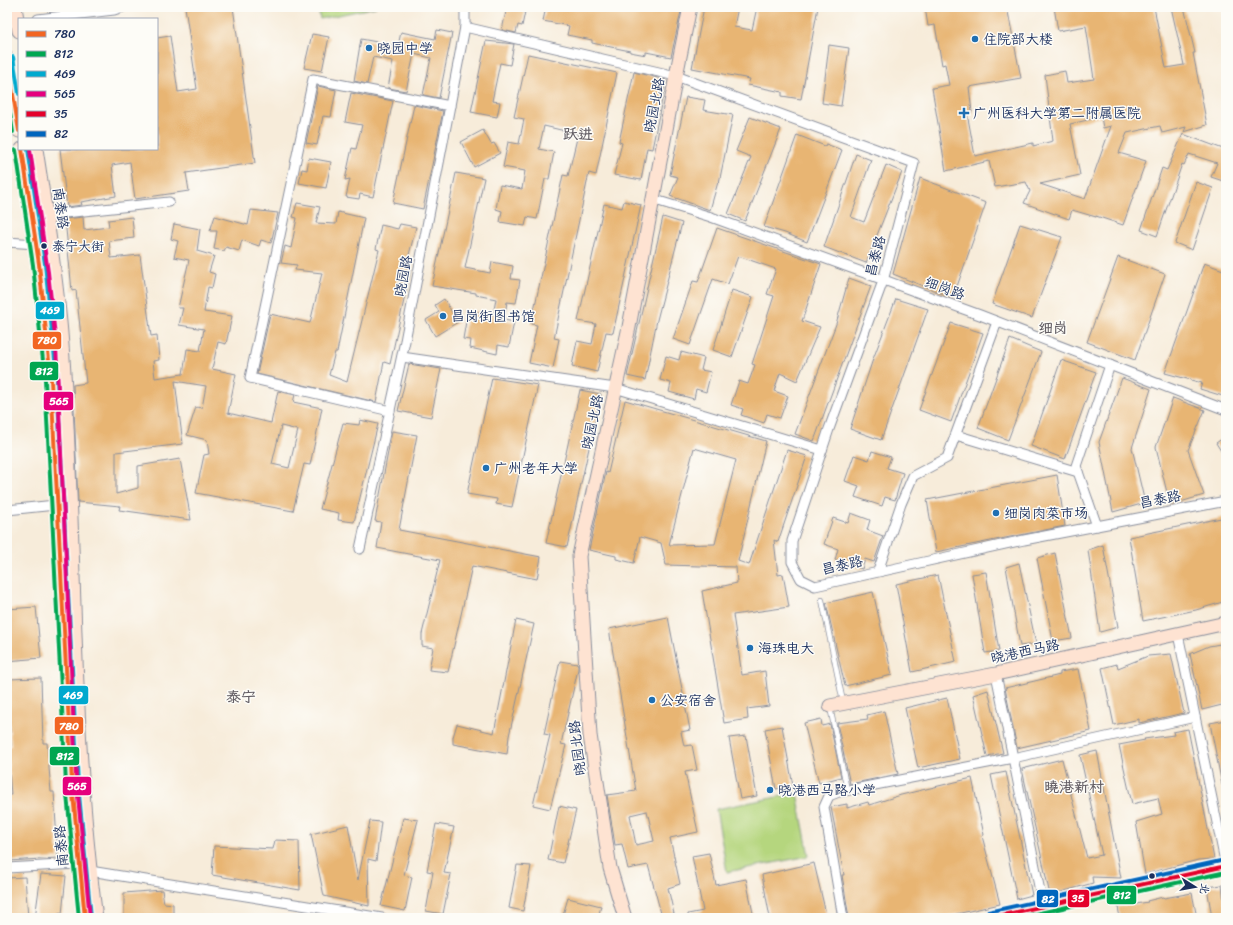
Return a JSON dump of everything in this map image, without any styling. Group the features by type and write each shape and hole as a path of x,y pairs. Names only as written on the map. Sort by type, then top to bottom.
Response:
{"main road":[{"path":"15,7 16,24"},
{"name":"晓园北路","path":"625,918 610,868 590,735 579,556 615,388 690,7"},
{"path":"7,58 18,125"},
{"name":"南泰路","path":"22,150 36,244 64,504 90,871 96,918"},
{"name":"南泰路","path":"36,150 62,344 65,658 78,864 85,918"},
{"name":"晓港西马路","path":"830,706 996,674 1226,623"},
{"path":"989,918 1226,866"}],"street":[{"path":"46,18 114,10 124,7"},
{"name":"晓园路","path":"360,549 402,357 465,28 466,7"},
{"path":"465,28 676,76"},
{"name":"昌泰路","path":"676,76 914,163 883,281 822,450 792,541 792,562 801,579 814,586 878,571 1226,501"},
{"path":"390,411 250,378 313,79 450,106"},
{"name":"细岗路","path":"652,199 711,217 997,322 1226,410"},
{"path":"46,215 169,202"},
{"path":"7,242 36,244"},
{"path":"878,571 901,504 913,476 947,458 997,322"},
{"path":"402,357 615,388 822,450"},
{"path":"1097,526 1076,466 1110,365"},
{"path":"956,434 1078,472"},
{"path":"7,510 64,504"},
{"path":"1178,634 1226,866"},
{"path":"996,674 1043,906"},
{"path":"843,918 824,807 829,796 847,791 1013,758 1195,717"},
{"path":"7,868 78,864"},
{"path":"90,871 382,918"}],"lane":[{"path":"822,600 843,703"},
{"path":"830,706 847,791"}],"green space":[{"path":"318,7 376,7 320,19"},
{"path":"797,793 809,856 727,872 716,809"}],"building":[{"path":"185,7 233,7 255,163 186,173 189,191 135,199 130,162 112,165 116,196 81,202 82,205 67,207 60,150 158,150 158,38 170,36 178,92 197,89"},
{"path":"507,7 526,7 522,26 518,25 516,33 502,30"},
{"path":"546,7 682,7 671,57 646,52 646,55 630,52 592,43 592,40 567,35 569,26 543,21"},
{"path":"704,7 738,7 734,27 752,30 757,7 818,7 801,99 782,96 782,92 748,85 750,79 692,68"},
{"path":"925,7 1007,7 1021,78 969,87 972,112 967,113 975,156 1033,143 1033,146 1053,141 1045,75 1065,71 1067,83 1094,79 1086,26 1058,31 1054,7 1154,7 1166,68 1184,65 1171,7 1184,7 1195,53 1193,53 1207,125 1184,132 1186,127 1162,133 1160,126 1127,133 1119,153 1146,161 1123,225 1072,210 1069,219 1024,203 1030,191 1026,182 995,187 989,161 946,171 932,88 949,85 945,64 942,65 935,25 928,26","holes":["1101,117 1103,128 1111,126 1085,199 1040,184 1080,175 1070,124"]},
{"path":"437,30 452,33 439,98 423,95 431,58 414,54 406,91 388,88 393,61 373,57 367,84 354,81 361,39 398,46 401,32 435,39"},
{"path":"312,34 329,37 322,71 304,68"},
{"path":"486,41 514,44 510,65 500,63 492,101 500,102 497,117 471,112"},
{"path":"829,45 849,48 841,106 822,103"},
{"path":"528,54 617,73 596,175 589,173 554,338 559,339 553,368 529,363 537,325 531,324 563,175 568,176 578,134 544,126 539,149 554,152 549,179 545,179 537,219 527,217 525,226 500,222 502,211 496,209 500,185 522,189 525,171 503,167 508,142 519,144 524,119 514,117"},
{"path":"634,72 666,80 652,149 647,148 641,180 614,175 622,143 619,142"},
{"path":"318,86 336,90 331,117 323,116 317,145 306,143"},
{"path":"351,93 393,101 373,197 360,194 359,199 346,197 350,179 345,180 352,148 356,149 362,125 345,122"},
{"path":"686,97 705,100 703,110 733,115 719,183 718,182 710,210 670,196 678,177 670,175"},
{"path":"414,105 443,111 423,209 393,203"},
{"path":"750,117 781,129 745,221 728,214 751,157 736,151"},
{"path":"483,130 491,144 494,143 500,153 474,167 461,142"},
{"path":"1183,134 1223,149 1226,143 1226,182 1211,177 1217,163 1189,154 1184,165 1182,164 1157,236 1141,230 1162,168 1167,170"},
{"path":"797,135 825,146 826,144 842,150 807,242 785,233 764,227"},
{"path":"856,154 871,160 851,217 864,222 886,165 902,172 866,263 824,247"},
{"path":"309,158 331,162 326,188 299,183 302,169 307,170"},
{"path":"456,173 484,178 465,268 490,273 492,262 513,266 511,279 520,280 516,303 507,302 504,320 514,322 509,347 498,345 497,354 470,348 471,340 463,339 468,310 493,315 496,299 476,295 476,293 432,286"},
{"path":"920,178 986,203 953,298 893,274"},
{"path":"1196,182 1213,188 1192,250 1175,243"},
{"path":"624,201 641,205 613,333 606,332 597,372 572,366 577,341 592,344 596,324 578,321 604,204 622,208"},
{"path":"297,203 320,207 316,223 336,224 338,212 364,218 337,352 335,352 329,375 347,382 379,250 376,249 381,225 398,229 400,224 416,227 406,267 411,268 390,364 384,362 376,402 257,374 270,314 310,323 322,273 295,270 297,265 281,263 285,246 291,248 297,218 293,217"},
{"path":"251,210 278,213 271,243 261,240 259,246 242,240 239,251 226,247 224,251 214,249 217,231 210,231 215,216 248,225"},
{"path":"83,217 84,230 109,227 108,220 132,217 134,238 109,241 111,258 140,255 151,336 157,335 159,360 153,361 155,378 183,374 187,349 200,351 204,329 179,325 183,308 178,308 189,260 174,257 178,241 171,239 174,224 200,229 197,251 214,256 209,272 215,274 212,288 208,287 204,312 232,316 226,344 218,342 212,369 236,374 228,413 271,423 278,391 295,395 293,402 322,408 310,465 304,464 293,511 196,493 204,455 209,454 207,440 187,435 196,407 202,408 206,386 175,381 183,444 116,452 116,494 138,488 138,466 180,459 191,520 119,510 120,506 78,502 73,385 86,383 76,290 72,291 65,219","holes":["281,426 298,430 289,468 272,464"]},
{"path":"663,217 682,223 657,320 645,380 627,376"},
{"path":"1020,224 1062,237 1032,318 992,304"},
{"path":"717,228 821,264 802,321 820,327 797,381 780,373 774,391 788,396 780,418 767,414 764,423 741,415 743,409 731,405 739,381 748,384 755,365 752,364 774,296 767,294 776,269 738,256 728,284 713,279 690,345 673,339 693,281 698,282"},
{"path":"1118,257 1165,274 1135,360 1087,342"},
{"path":"1204,263 1226,271 1226,397 1200,389 1202,383 1165,373"},
{"path":"849,278 871,286 814,441 795,434 836,324"},
{"path":"732,290 753,297 732,357 713,350"},
{"name":"昌岗街图书馆","path":"444,299 458,322 435,336 426,320 439,312 435,305"},
{"path":"896,299 928,309 881,440 850,429 873,359"},
{"path":"951,323 983,333 951,422 919,410"},
{"path":"1010,339 1041,352 1008,440 978,428"},
{"path":"681,352 704,358 701,370 711,372 706,392 696,389 694,399 669,392 671,383 660,380 666,356 679,360"},
{"path":"1061,360 1096,372 1065,459 1031,446"},
{"path":"409,364 441,369 431,417 398,411"},
{"path":"492,378 538,385 512,507 496,504 497,499 467,494"},
{"path":"1122,378 1151,389 1132,448 1145,503 1113,512 1099,442"},
{"path":"580,390 601,394 567,547 546,543"},
{"path":"1173,398 1205,410 1188,450 1204,495 1170,505 1156,447"},
{"path":"625,400 766,441 738,561 749,565 787,450 807,456 778,542 774,540 778,575 783,574 789,607 733,615 742,675 765,671 769,706 747,709 748,719 724,723 702,591 737,583 736,567 666,565 661,543 640,537 634,563 616,559 616,556 589,550 606,472 608,473","holes":["694,448 736,460 715,544 669,545"]},
{"path":"360,420 378,424 354,522 338,520 339,513 320,509 343,423 359,425"},
{"path":"392,431 417,435 399,530 541,557 537,579 472,566 448,672 429,670 433,648 422,646 422,634 440,560 377,548 381,522 375,521"},
{"path":"1226,436 1226,459 1216,443"},
{"path":"872,451 891,457 887,468 903,473 895,500 885,497 882,506 855,497 859,486 845,481 854,455 869,460"},
{"name":"细岗肉菜市场","path":"1057,475 1065,526 936,552 927,500"},
{"path":"851,513 870,520 867,530 883,536 874,562 865,559 862,569 835,560 838,549 824,544 833,518 848,523"},
{"path":"1226,517 1226,601 1196,610 1143,621 1129,537"},
{"path":"1103,545 1118,627 1100,632 1088,550"},
{"path":"1055,553 1072,638 1053,641 1037,558"},
{"path":"1019,563 1036,644 1020,646 1006,567"},
{"path":"986,572 999,651 985,653 972,574"},
{"path":"938,575 956,662 912,672 896,584"},
{"path":"873,592 892,675 845,686 826,603"},
{"path":"36,607 41,658 7,661 7,609"},
{"path":"668,617 690,730 681,732 684,746 692,745 697,770 685,772 698,832 670,838 680,884 668,888 674,914 662,917 648,865 628,869 622,844 615,845 607,795 636,791 609,629","holes":["647,811 654,841 636,845 630,815"]},
{"path":"516,620 534,624 509,736 507,754 453,744 453,737 457,724 494,733"},
{"path":"1226,643 1226,704 1202,710 1190,654 1209,646"},
{"path":"1171,654 1184,713 1139,723 1139,719 1114,725 1102,668 1117,664 1118,668 1148,656"},
{"path":"560,661 578,664 578,669 561,744 566,745 550,809 533,805 550,735 544,734"},
{"path":"1078,669 1091,731 1017,748 1005,688 1060,675 1060,672"},
{"path":"41,678 43,743 47,743 51,792 54,792 58,858 8,861 7,795 11,795 7,746 11,746 9,719 7,720 7,679"},
{"path":"988,690 1003,753 987,756 973,695"},
{"path":"947,698 960,759 918,768 905,708"},
{"path":"884,711 898,774 850,784 837,723 868,719 867,715"},
{"path":"821,719 822,726 830,724 841,777 819,783 804,723"},
{"path":"1226,720 1226,784 1222,785 1210,723"},
{"path":"782,726 793,786 776,789 765,729"},
{"path":"1188,729 1214,859 1198,860 1145,874 1136,822 1162,814 1158,798 1132,804 1119,745 1145,740 1144,739 1174,735 1173,732"},
{"path":"746,736 757,796 740,799 729,738"},
{"path":"1097,751 1121,878 1092,877 1093,883 1050,895 1022,769 1062,759 1087,858 1102,855 1080,755"},
{"path":"1006,772 1032,895 1017,899 991,775"},
{"path":"972,778 984,835 982,836 1000,904 939,918 849,918 842,875 844,875 831,807 847,804 847,808 868,802 869,805 901,795"},
{"path":"559,806 576,810 563,863 548,860"},
{"path":"403,818 418,820 404,875 412,877 405,911 381,906"},
{"path":"370,821 381,822 376,861 368,859 369,906 324,896 311,834 348,825 358,880"},
{"path":"436,824 454,827 444,873 451,874 443,914 426,911 433,872 427,871"},
{"path":"275,840 299,841 300,890 212,875 214,846 273,849"},
{"path":"709,853 716,885 746,879 754,918 688,918 688,914 703,911 692,856"},
{"path":"814,863 827,918 770,918 762,875"},
{"path":"517,865 531,866 523,911 509,908"},
{"path":"41,874 66,876 62,914 59,913 59,918 35,918"},
{"path":"25,877 28,918 8,918 7,878"},
{"path":"1222,885 1226,918 1212,918 1207,887"},
{"path":"162,890 164,903 173,904 173,918 124,918 124,893"},
{"path":"1192,893 1197,918 1120,918 1118,907 1148,902 1147,901 1163,897"},
{"path":"568,898 601,906 598,918 562,918"}],"transit line":[{"name":"469","path":"13,57 18,88"},
{"name":"780","path":"7,58 18,125"},
{"name":"812","path":"7,95 13,132"},
{"name":"812","path":"16,150 33,265 45,380 66,784 79,918"},
{"name":"780","path":"22,150 39,264 51,380 72,784 85,918"},
{"name":"469","path":"28,150 45,264 57,379 78,784 91,917"},
{"name":"565","path":"30,150 48,272 56,345 76,776 90,918"},
{"name":"82","path":"988,912 1225,860"},
{"name":"35","path":"989,918 1226,866"},
{"name":"812","path":"1017,918 1226,872"}],"place":[{"name":"住院部大楼","path":"975,39"},
{"name":"晓园中学","path":"369,48"},
{"name":"广州医科大学第二附属医院","path":"964,113"},
{"name":"泰宁大街","path":"44,246"},
{"name":"昌岗街图书馆","path":"443,316"},
{"name":"广州老年大学","path":"486,468"},
{"name":"细岗肉菜市场","path":"996,513"},
{"name":"海珠电大","path":"750,648"},
{"name":"公安宿舍","path":"652,700"},
{"name":"晓港西马路小学","path":"770,790"}],"district":[{"name":"跃进","path":"578,134"},
{"name":"细岗","path":"1053,328"},
{"name":"泰宁","path":"241,697"},
{"name":"曉港新村","path":"1074,787"}]}
